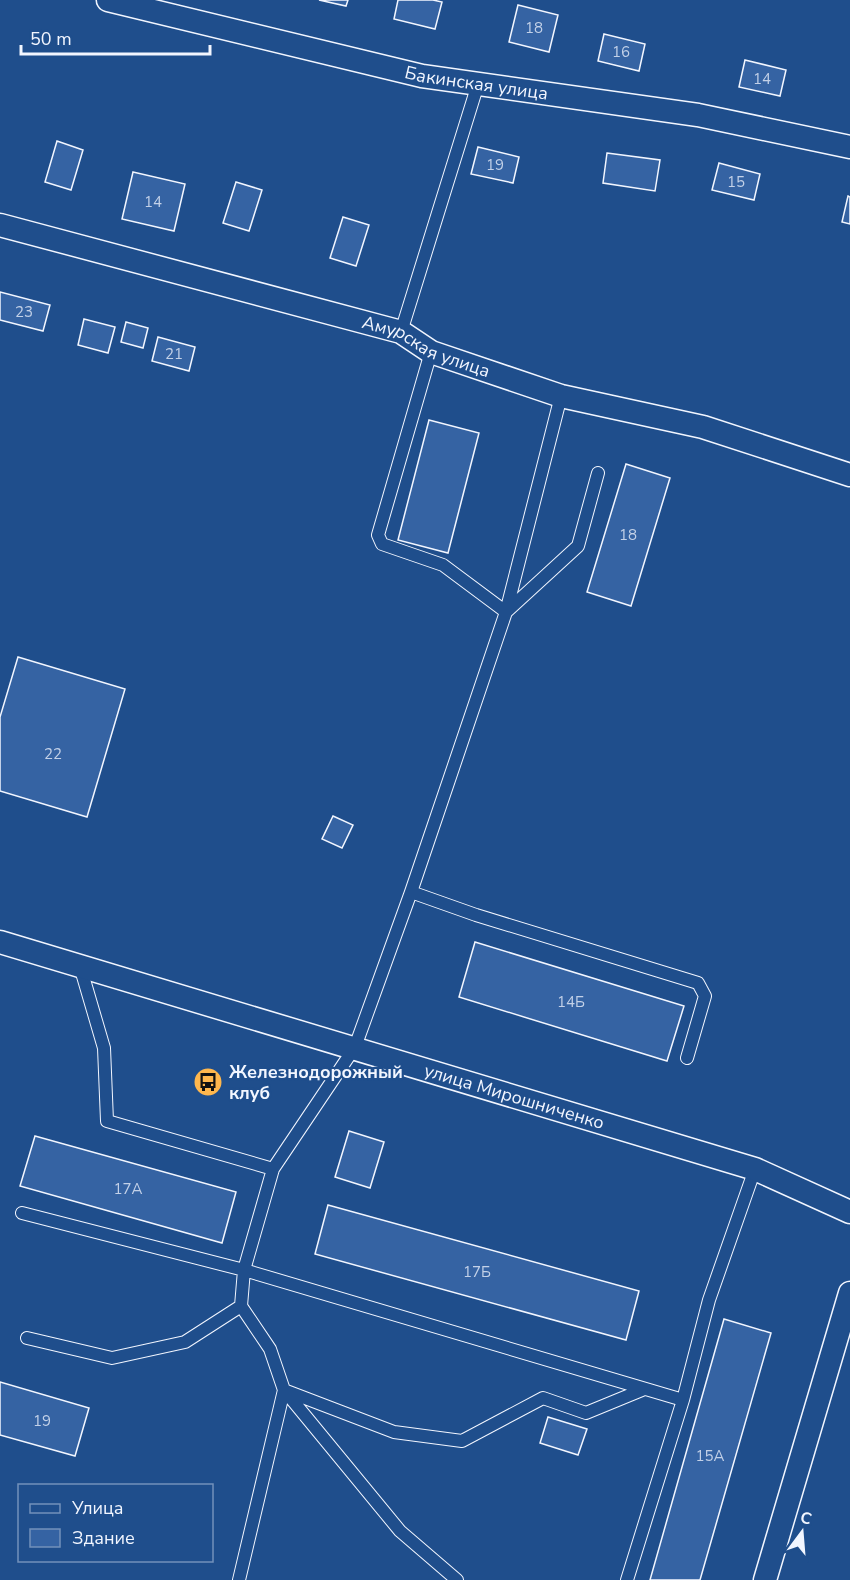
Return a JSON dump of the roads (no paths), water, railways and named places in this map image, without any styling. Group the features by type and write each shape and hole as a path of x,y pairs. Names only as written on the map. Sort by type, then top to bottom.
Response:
{"street":[{"name":"Бакинская улица","path":"108,0 422,76 698,115 850,147"},
{"name":"Амурская улица","path":"0,225 400,332 431,352 561,396 703,427 850,475"},
{"name":"улица Мирошниченко","path":"0,942 755,1168 850,1212"},
{"path":"765,1580 850,1293"}],"lane":[{"path":"400,332 478,84"},
{"path":"431,352 378,535 382,544 443,565 506,612"},
{"path":"457,1580 400,1532 284,1390 270,1349 241,1306 244,1270 273,1169 355,1047 411,892 506,612 561,396"},
{"path":"506,612 578,546 598,473"},
{"path":"411,892 698,983 705,996 687,1058"},
{"path":"80,966 104,1048 107,1121 273,1169"},
{"path":"627,1580 683,1400 709,1300 755,1168"},
{"path":"22,1212 244,1270 642,1390 683,1400"},
{"path":"27,1338 112,1358 184,1342 241,1306"},
{"path":"284,1390 394,1432 462,1441 543,1398 586,1413 642,1390"},
{"path":"239,1580 284,1390"}],"place":[{"name":"Железнодорожный клуб","path":"208,1082"}]}
